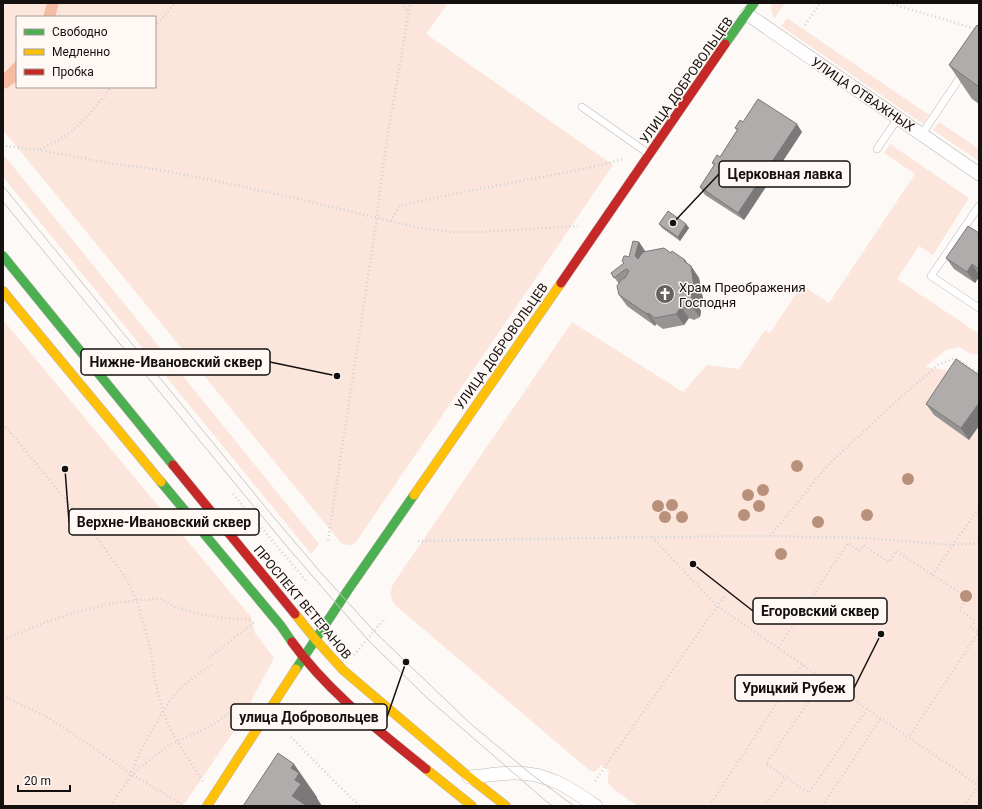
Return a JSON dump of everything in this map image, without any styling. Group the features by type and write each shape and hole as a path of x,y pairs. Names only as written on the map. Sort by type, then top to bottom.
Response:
{"main road":[{"name":"УЛИЦА ДОБРОВОЛЬЦЕВ","path":"207,806 357,577 754,3"},
{"name":"ПРОСПЕКТ ВЕТЕРАНОВ","path":"3,256 316,640 343,670 469,778 506,806"},
{"path":"3,291 281,626 304,658 330,687 456,800 472,806"}],"street":[{"name":"УЛИЦА ОТВАЖНЫХ","path":"747,14 979,174"},
{"path":"469,778 515,773 531,774 553,780 571,789 596,806"}],"lane":[{"path":"922,134 966,69"},
{"path":"582,107 650,154"},
{"path":"877,148 898,118"},
{"path":"979,206 931,276 979,308"}],"path":[{"path":"156,26 175,3"},
{"path":"401,3 409,12"},
{"path":"328,540 377,218 380,187 395,88 410,3"},
{"path":"805,24 820,3"},
{"path":"889,3 979,30"},
{"path":"40,150 60,139 76,127 93,110 110,88"},
{"path":"6,146 40,150 109,163 166,171 299,198 415,227 450,232 480,232 574,226"},
{"path":"391,221 399,206 462,192 583,169 622,159"},
{"path":"769,536 828,465 891,406 938,365 955,358 979,373"},
{"path":"3,424 100,542 128,581 136,600 151,652 155,681 162,712 172,733 205,785"},
{"path":"233,494 308,583"},
{"path":"932,575 979,508"},
{"path":"418,541 769,536 864,538 953,544 979,543"},
{"path":"652,537 717,606 979,784 964,806"},
{"path":"778,648 848,543 859,551 863,545 888,562 896,551 968,598 960,610 975,621 970,627 978,633 909,737"},
{"path":"595,781 725,595"},
{"path":"3,640 70,614 108,604 136,600 162,599 175,607 196,613 221,618 257,621 210,658"},
{"path":"351,659 385,618"},
{"path":"110,806 131,775 139,754 170,700 183,686 213,663"},
{"path":"709,806 802,665"},
{"path":"824,679 766,764 809,794 867,709"},
{"path":"3,696 45,716 72,733 131,775 184,806"},
{"path":"131,775 169,745 209,727 228,714 247,705"},
{"path":"822,806 881,718"},
{"path":"291,737 360,806"},
{"path":"765,806 786,777"}],"shaded area":[{"path":"3,3 448,3 426,34 613,165 358,539 353,545 341,543 3,130"},
{"path":"47,3 59,3 55,16 43,16"},
{"path":"772,3 785,3 774,19 771,9"},
{"path":"787,18 929,115 923,124 781,26"},
{"path":"16,61 16,82 3,89 3,74"},
{"path":"939,122 979,149 979,161 933,130"},
{"path":"890,144 969,198 933,255 919,246 897,279 979,334 979,354 971,354 959,347 946,350 925,367 952,371 969,440 979,426 979,806 638,806 616,791 608,783 609,771 601,765 594,772 589,770 395,605 391,595 393,584 572,322 683,392 707,365 739,369 765,330 770,333 802,285 829,303 915,174 884,153"},
{"path":"3,154 319,544 311,554 3,177"},
{"path":"3,320 251,617 255,633 274,658 253,697 247,712 183,806 3,806"}],"building":[{"path":"977,25 979,27 979,87 949,65"},
{"path":"758,99 797,124 738,213 700,187 715,164 712,163 717,155 720,157 738,129 735,128 740,120 743,122"},
{"path":"668,211 686,224 678,237 659,224"},
{"path":"968,226 979,233 979,269 972,264 967,272 946,258"},
{"name":"Храм Преображения Господня","path":"633,241 639,242 635,256 638,259 643,252 664,248 671,253 672,251 691,266 694,287 690,294 693,299 691,305 686,308 681,307 676,314 655,318 619,295 617,286 622,279 625,278 629,271 626,269 614,278 611,273 624,263 622,261 624,256 629,257"},
{"path":"956,359 979,375 979,403 961,428 926,404"},
{"path":"278,753 294,764 291,768 299,773 295,780 301,784 292,796 307,806 243,806"}],"tram line":[{"path":"3,186 276,520 322,574 374,631 471,724 531,774 574,806"},
{"path":"3,202 289,549 367,639 426,697 553,806"}],"traffic: fast":[{"path":"725,44 754,3"},
{"path":"3,256 173,465"},
{"path":"161,482 281,626 292,642"},
{"path":"296,669 348,590 414,495"}],"traffic: slow":[{"path":"414,495 561,283"},
{"path":"3,291 161,482"},
{"path":"295,614 343,670 469,777 506,806"},
{"path":"207,806 296,669"},
{"path":"426,769 472,806"}],"traffic: jam":[{"path":"561,283 725,44"},
{"path":"173,465 295,614"},
{"path":"292,642 321,677 354,710 426,769"}],"place":[{"name":"Церковная лавка","path":"673,223"},
{"name":"Храм Преображения Господня","path":"665,294"},
{"name":"Нижне-Ивановский сквер","path":"337,376"},
{"name":"Верхне-Ивановский сквер","path":"65,469"},
{"name":"Егоровский сквер","path":"693,564"},
{"name":"Урицкий Рубеж","path":"881,634"},
{"name":"улица Добровольцев","path":"406,662"}]}
